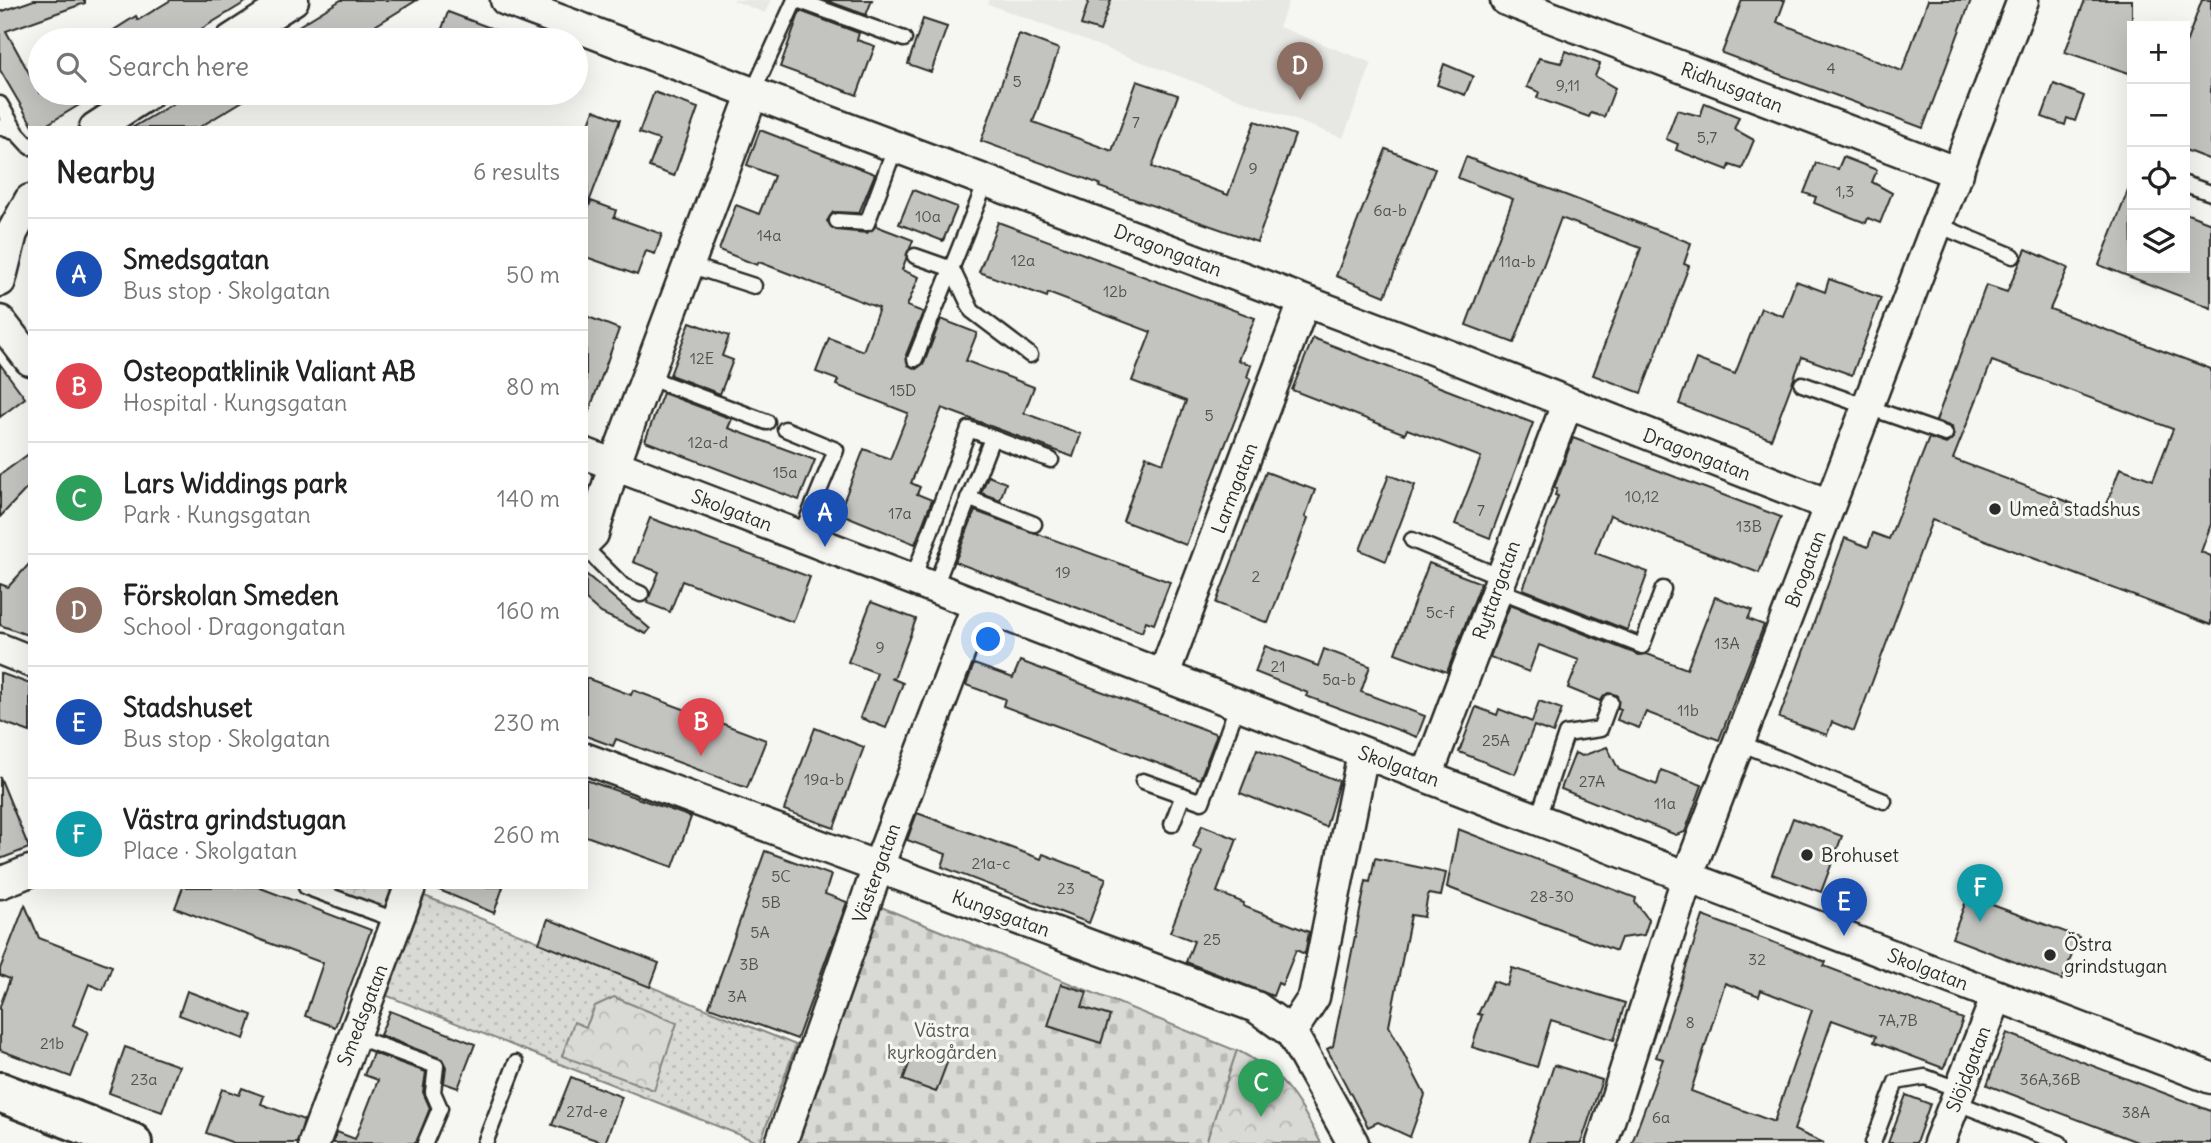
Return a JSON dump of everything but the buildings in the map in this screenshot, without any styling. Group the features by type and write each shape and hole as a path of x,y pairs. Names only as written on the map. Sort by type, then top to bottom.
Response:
{"street":[{"path":"250,28 293,0"},
{"name":"Dragongatan","path":"506,0 579,28"},
{"name":"Ridhusgatan","path":"1506,0 1958,173"},
{"name":"Brogatan","path":"1602,1143 1688,875 2023,0"},
{"name":"Dragongatan","path":"588,32 1304,302 1829,505"},
{"path":"588,539 593,534 614,465 752,95"},
{"path":"98,126 130,105"},
{"path":"0,281 14,234 28,204"},
{"name":"Larmgatan","path":"1164,674 1304,302"},
{"path":"0,321 28,357"},
{"name":"Ryttargatan","path":"1427,776 1567,404"},
{"name":"Skolgatan","path":"588,455 2211,1078"},
{"name":"Västergatan","path":"781,1143 878,867 977,606"},
{"path":"0,649 28,660"},
{"path":"1291,1032 1314,997 1363,753"},
{"name":"Kungsgatan","path":"588,760 1256,1007 1291,1032 1353,1143"},
{"path":"0,883 28,872"},
{"name":"Smedsgatan","path":"314,1143 409,889"},
{"name":"Slöjdgatan","path":"1940,1143 1997,996"},
{"path":"0,1092 132,1143"}],"lane":[{"path":"752,95 797,0 904,39"},
{"path":"0,104 17,133 28,145"},
{"path":"0,127 17,133"},
{"path":"837,220 867,223 895,148"},
{"path":"915,359 986,181"},
{"path":"2190,186 2211,193"},
{"path":"1938,225 2013,256"},
{"path":"915,256 952,269 972,311 1030,355"},
{"path":"689,265 754,286"},
{"path":"647,377 767,422"},
{"path":"1802,384 1945,434"},
{"path":"786,429 836,450 800,537"},
{"path":"923,585 969,429 1051,460"},
{"path":"923,585 968,498 992,438"},
{"path":"968,498 1034,524"},
{"path":"1412,540 1499,583 1642,646 1662,589"},
{"path":"588,551 624,586 641,594"},
{"path":"1538,818 1566,734 1600,729 1610,702"},
{"path":"1143,781 1202,802 1238,704"},
{"path":"1740,743 1884,801"},
{"path":"1172,824 1183,795"},
{"path":"311,889 398,921"},
{"path":"354,1036 436,1066 433,1092 440,1108 425,1143"},
{"path":"485,1143 516,1063"},
{"path":"1873,1143 1896,1082 1925,1077 1958,1096 2060,1143"}],"shaded area":[{"path":"732,0 771,0 765,13"},
{"path":"989,0 1289,0 1279,27 1372,63 1343,138 988,4"}],"green space":[{"path":"318,889 391,889 383,913"},
{"path":"417,893 796,1045 760,1143 380,993"},
{"name":"Västra kyrkogården","path":"881,907 1237,1051 1206,1143 798,1143"},
{"path":"614,997 677,1023 654,1090 562,1056 574,1022 586,1027 595,1006"},
{"path":"1237,1050 1254,1059 1288,1088 1321,1143 1206,1143"}],"place":[{"name":"Förskolan Smeden","path":"1300,100"},
{"name":"Umeå stadshus","path":"1995,509"},
{"name":"Smedsgatan","path":"825,547"},
{"name":"Osteopatklinik Valiant AB","path":"701,756"},
{"name":"Brohuset","path":"1807,855"},
{"name":"Västra grindstugan","path":"1980,922"},
{"name":"Stadshuset","path":"1844,936"},
{"name":"Östra grindstugan","path":"2050,955"},
{"name":"Lars Widdings park","path":"1261,1117"}]}
